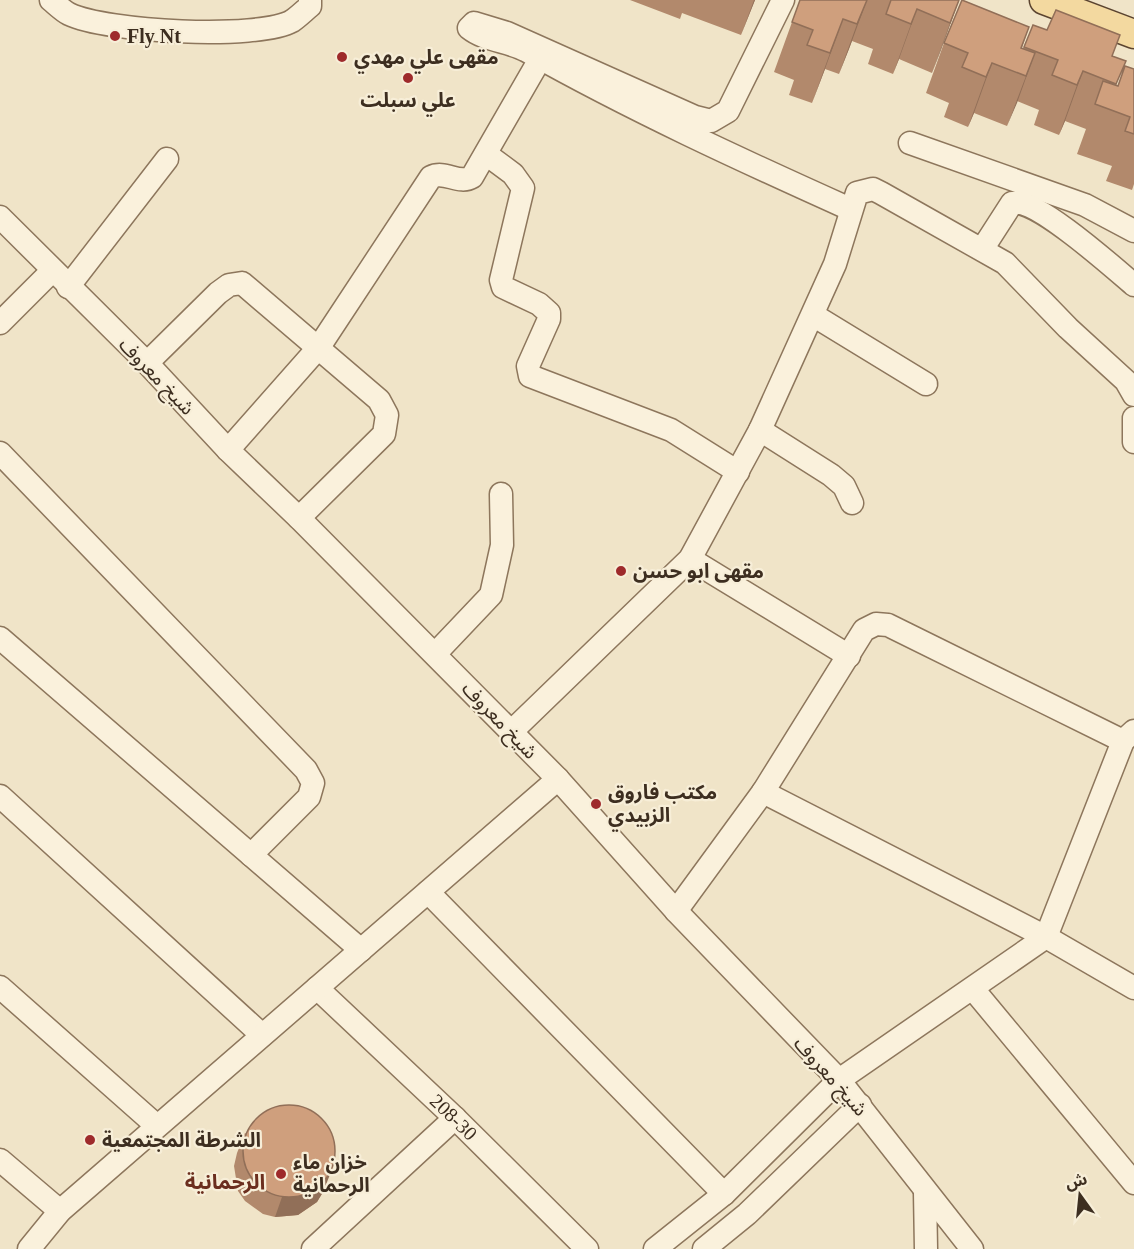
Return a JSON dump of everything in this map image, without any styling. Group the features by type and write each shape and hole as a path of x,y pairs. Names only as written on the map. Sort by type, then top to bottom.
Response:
{"main road":[{"path":"1044,0 1134,34"}],"street":[{"path":"51,0 69,14 83,19 125,28 170,30 270,27 291,21 310,6 310,0"},
{"path":"783,0 728,111 711,121 695,117 507,33 474,23 469,26 482,35 520,47 711,146 850,209"},
{"path":"228,450 320,347 431,177 439,174 468,180 486,154 540,59"},
{"path":"910,143 1085,205 1134,231"},
{"path":"486,154 513,174 523,188 501,280 503,287 506,291 539,304 549,313 549,319 528,366 530,376 671,429 738,472"},
{"path":"68,288 167,159"},
{"path":"511,732 690,559 760,430 813,315 835,264 850,209 857,193 873,189 982,248 1023,279 1068,328 1126,381 1134,395"},
{"path":"982,248 1009,207 1019,201 1026,203 1067,231 1134,285"},
{"name":"شیخ معروف","path":"0,217 68,288 147,363 228,450 299,518 558,779 676,911 839,1080 972,1249"},
{"path":"0,323 52,272"},
{"path":"147,363 218,293 228,285 242,283 320,347 379,400 387,415 384,434 299,518"},
{"path":"813,315 926,384"},
{"path":"1134,418 1134,442"},
{"path":"760,430 831,475 844,486 852,503"},
{"path":"0,453 306,770 313,783 309,797 251,855"},
{"path":"435,654 490,595 502,545 501,494"},
{"path":"690,559 849,656"},
{"path":"655,1249 724,1194 839,1080 1046,937 1129,736 888,625 876,624 864,630 763,792 676,911"},
{"path":"0,638 361,950"},
{"path":"29,1249 60,1211 558,779"},
{"path":"763,792 1046,937 1134,988"},
{"path":"0,796 262,1035"},
{"path":"428,892 724,1194"},
{"path":"0,987 157,1126"},
{"name":"208-30","path":"317,988 455,1118 587,1249"},
{"path":"973,989 1134,1183"},
{"path":"704,1249 747,1214 860,1105"},
{"path":"313,1249 455,1118"},
{"path":"0,1160 60,1211"},
{"path":"925,1192 926,1249"}],"building":[{"path":"800,0 867,0 857,24 843,19 830,53 807,45 813,30 792,22"},
{"path":"891,0 959,0 950,23 917,9 911,24 886,14"},
{"path":"962,0 1029,27 1021,48 1035,53 1026,76 992,63 986,77 962,67 968,53 944,43"},
{"path":"1056,10 1120,35 1112,56 1126,61 1116,84 1083,71 1077,85 1052,75 1058,60 1024,47 1033,25 1047,30"},
{"path":"1125,66 1134,69 1134,134 1125,131 1130,117 1095,104 1103,81 1118,86"},
{"name":"خزان ماء الرحمانية","path":"289,1105 307,1108 322,1118 332,1133 335,1151 332,1169 322,1184 307,1194 289,1197 271,1194 256,1184 246,1169 243,1151 246,1133 256,1118 271,1108"}],"place":[{"name":"Fly Nt","path":"115,36"},
{"name":"مقهى علي مهدي","path":"342,57"},
{"name":"علي سبلت","path":"408,78"},
{"name":"مقهى ابو حسن","path":"621,571"},
{"name":"مكتب فاروق الزبيدي","path":"596,804"},
{"name":"الشرطة المجتمعية","path":"90,1140"},
{"name":"خزان ماء الرحمانية","path":"281,1174"}],"district":[{"name":"الرحمانية","path":"225,1182"}]}
